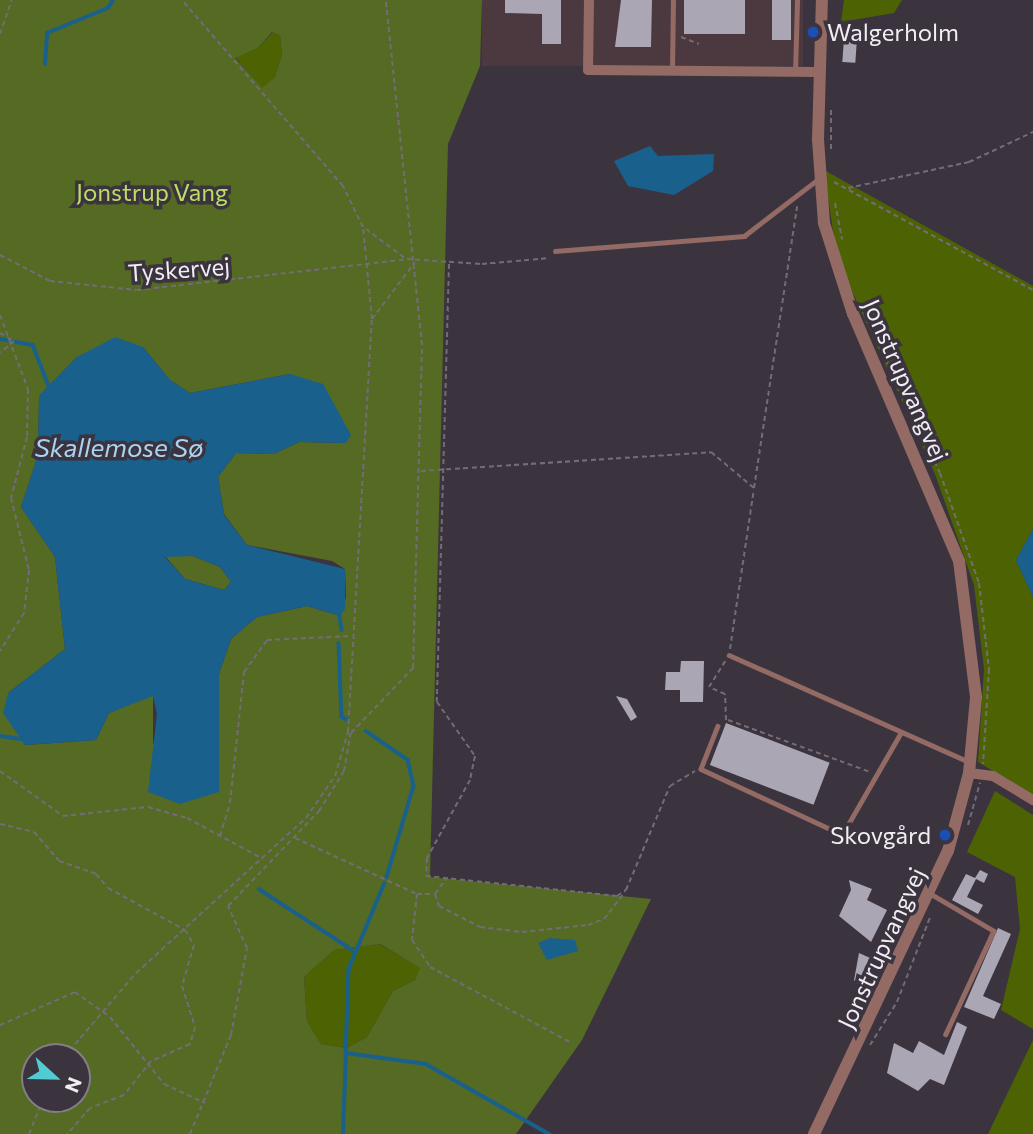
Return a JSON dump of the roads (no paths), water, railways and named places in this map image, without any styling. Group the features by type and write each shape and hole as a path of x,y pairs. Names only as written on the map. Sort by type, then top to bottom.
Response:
{"street":[{"path":"589,0 588,70 795,74 819,72"},
{"name":"Jonstrupvangvej","path":"814,1134 934,896 974,769 975,646 959,562 853,314 824,223 825,180 819,72 822,0"},
{"path":"974,769 1033,800"}],"lane":[{"path":"672,71 673,0"},
{"path":"795,74 797,0"},
{"path":"555,251 744,236 798,194 825,180"},
{"path":"729,655 974,769"},
{"path":"718,726 701,769 830,829 846,828 874,774 900,734"},
{"path":"934,896 994,932 947,1034"}],"water":[{"path":"650,146 658,156 714,154 713,171 674,195 628,186 614,161"},
{"name":"Skallemose Sø","path":"115,337 143,347 170,380 190,393 290,374 323,384 351,435 346,443 299,442 274,454 236,453 218,477 224,515 247,545 345,569 345,609 340,616 307,606 257,617 231,639 219,674 219,792 180,804 148,792 157,714 153,696 109,713 96,740 25,745 3,713 8,693 65,649 55,557 21,507 38,455 39,396 77,357","holes":["193,556 220,567 231,582 224,590 185,579 165,557"]},
{"path":"1033,529 1033,597 1016,560"},
{"path":"550,938 575,940 578,951 547,960 538,943"}],"waterway":[{"path":"45,64 47,33 108,8 113,0"},
{"path":"0,339 12,341"},
{"path":"16,342 33,345 49,386"},
{"path":"340,616 342,630"},
{"path":"339,643 342,717 348,720"},
{"path":"366,731 408,760 414,786 387,877"},
{"path":"0,736 21,739"},
{"path":"385,883 349,969 346,1053 426,1064 549,1134"},
{"path":"259,889 354,951"},
{"path":"343,1134 346,1053"}],"place":[{"name":"Walgerholm","path":"813,32"},
{"name":"Skovgård","path":"945,835"}],"park label":[{"name":"Jonstrup Vang","path":"152,192"}]}
